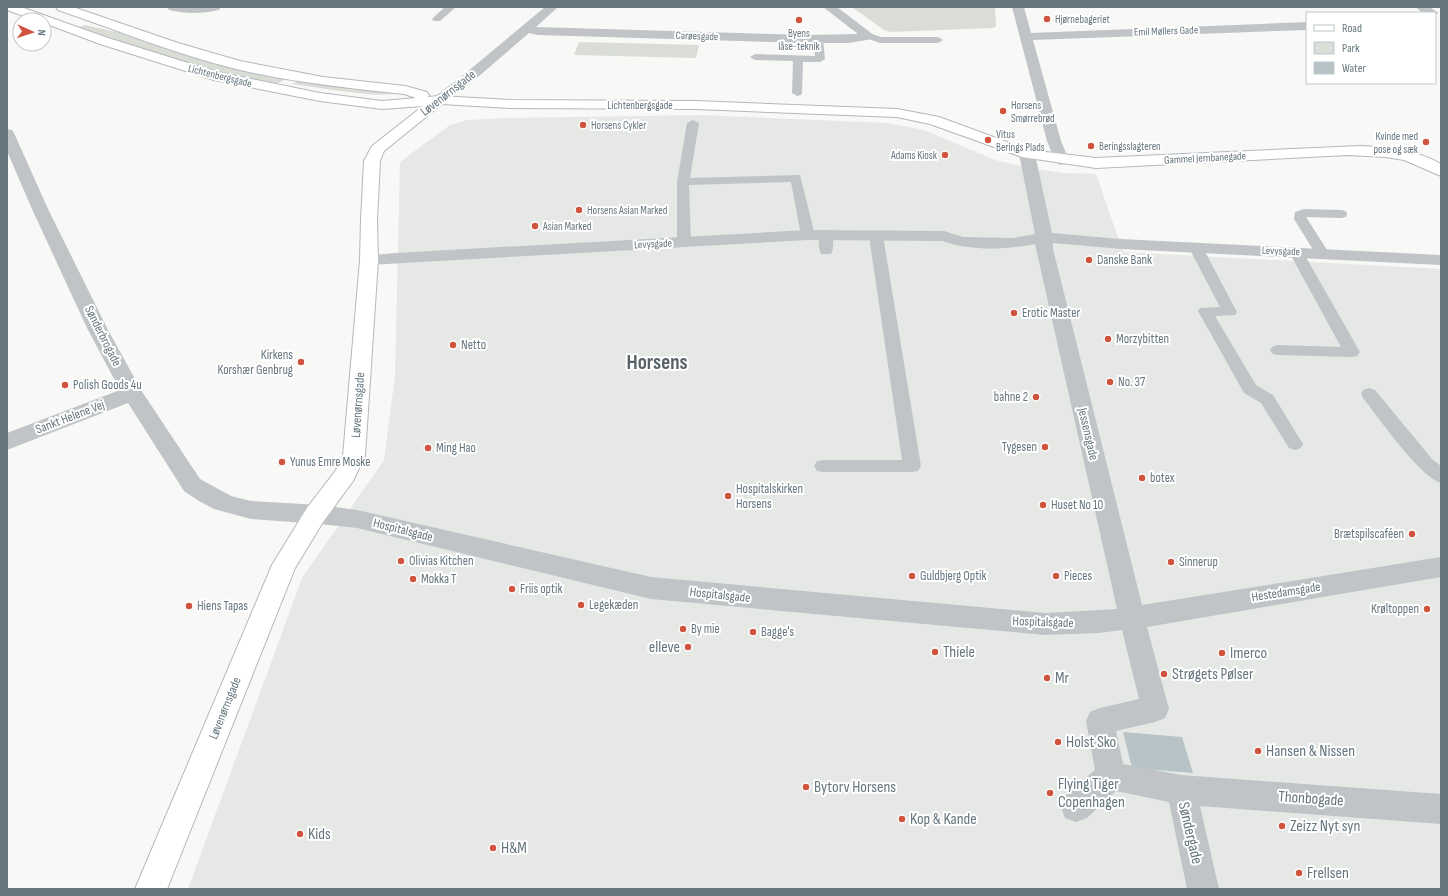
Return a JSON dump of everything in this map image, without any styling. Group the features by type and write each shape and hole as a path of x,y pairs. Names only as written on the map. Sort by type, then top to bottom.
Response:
{"street":[{"name":"Lichtenbergsgade","path":"10,7 214,76 320,97 382,105 438,100 510,104 696,105 897,113 934,120 1027,154"},
{"name":"Lichtenbergsgade","path":"62,7 166,44 238,65 323,81 405,90 438,100"},
{"path":"173,7 190,10 215,7"},
{"name":"Løvenørnsgade","path":"151,889 284,565 315,514 345,474 354,456 369,260 369,220 374,156 377,149 438,100 466,80 552,7"},
{"path":"829,7 869,36"},
{"path":"1018,7 1025,37 1061,160 1027,154 1044,243"},
{"path":"1421,7 1430,12"},
{"name":"Emil Møllers Gade","path":"1025,37 1306,26"},
{"name":"Carøesgade","path":"526,29 538,31 818,39 848,39 869,36"},
{"name":"Sønderbrogade","path":"7,133 15,173 40,209 94,321 132,393 192,485 206,495 228,505 252,511 315,514"},
{"name":"Gammel Jernbanegade","path":"1061,160 1096,163 1348,150 1386,151 1400,154 1412,157 1441,170"},
{"name":"Levysgade","path":"369,260 808,235 826,243 876,236 944,236 961,242 1121,244 1441,260"},
{"name":"Jessensgade","path":"1044,243 1132,618"},
{"name":"Sankt Helene Vej","path":"7,442 132,393"},
{"name":"Hospitalsgade","path":"315,514 357,519 651,588 1045,624 1099,622 1132,618"},
{"name":"Hestedamsgade","path":"1132,618 1441,567"},
{"path":"1076,807 1111,776 1100,721 1155,709 1132,618"},
{"name":"Søndergade","path":"1111,776 1181,790 1203,889"},
{"name":"Thonbogade","path":"1181,790 1441,809"}],"lane":[{"path":"437,18 451,7"},
{"path":"869,36 875,39 888,41 938,40"},
{"path":"754,57 820,59 818,39"},
{"path":"797,93 798,58"},
{"path":"684,243 683,182 693,123"},
{"path":"683,182 796,178 808,235"},
{"path":"1322,253 1300,219 1300,215 1304,213 1341,214"},
{"path":"823,466 912,466 876,236"},
{"path":"1196,248 1230,312 1205,311 1250,389 1267,399 1295,444"},
{"path":"1278,350 1352,352 1296,252"},
{"path":"1369,394 1426,464 1441,476"}],"shaded area":[{"path":"700,115 887,123 924,130 995,160 1030,168 1064,173 1096,174 1124,252 1441,269 1441,889 188,889 302,578 384,460 395,376 400,162 450,125 467,120"}],"green space":[{"path":"852,7 995,7 996,26 993,28 891,32 884,30"},
{"path":"85,25 121,33 198,58 287,79 278,83 271,83 198,68 79,27"},
{"path":"579,42 699,45 696,58 574,55"},
{"path":"299,81 393,93 362,93 292,84"}],"water":[{"path":"1123,732 1182,737 1193,773 1132,768"}],"place":[{"name":"Hjørnebageriet","path":"1047,19"},
{"name":"Byens låse-teknik","path":"799,20"},
{"name":"Horsens Smørrebrød","path":"1003,111"},
{"name":"Horsens Cykler","path":"583,125"},
{"name":"Vitus Berings Plads","path":"988,140"},
{"name":"Kvinde med pose og sæk","path":"1426,142"},
{"name":"Beringsslagteren","path":"1091,146"},
{"name":"Adams Kiosk","path":"945,155"},
{"name":"Horsens Asian Marked","path":"579,210"},
{"name":"Asian Marked","path":"535,226"},
{"name":"Danske Bank","path":"1089,260"},
{"name":"Erotic Master","path":"1014,313"},
{"name":"Morzybitten","path":"1108,339"},
{"name":"Netto","path":"453,345"},
{"name":"Kirkens Korshær Genbrug","path":"301,362"},
{"name":"No. 37","path":"1110,382"},
{"name":"Polish Goods 4u","path":"65,385"},
{"name":"bahne 2","path":"1036,397"},
{"name":"Tygesen","path":"1045,447"},
{"name":"Ming Hao","path":"428,448"},
{"name":"Yunus Emre Moske","path":"282,462"},
{"name":"botex","path":"1142,478"},
{"name":"Hospitalskirken Horsens","path":"728,496"},
{"name":"Huset No 10","path":"1043,505"},
{"name":"Brætspilscaféen","path":"1412,534"},
{"name":"Olivias Kitchen","path":"401,561"},
{"name":"Sinnerup","path":"1171,562"},
{"name":"Guldbjerg Optik","path":"912,576"},
{"name":"Pieces","path":"1056,576"},
{"name":"Mokka T","path":"413,579"},
{"name":"Friis optik","path":"512,589"},
{"name":"Legekæden","path":"581,605"},
{"name":"Hiens Tapas","path":"189,606"},
{"name":"Krøltoppen","path":"1427,609"},
{"name":"By mie","path":"683,629"},
{"name":"Bagge's","path":"753,632"},
{"name":"elleve","path":"688,647"},
{"name":"Thiele","path":"935,652"},
{"name":"Imerco","path":"1222,653"},
{"name":"Strøgets Pølser","path":"1164,674"},
{"name":"Mr","path":"1047,678"},
{"name":"Holst Sko","path":"1058,742"},
{"name":"Hansen & Nissen","path":"1258,751"},
{"name":"Bytorv Horsens","path":"806,787"},
{"name":"Flying Tiger Copenhagen","path":"1050,793"},
{"name":"Kop & Kande","path":"902,819"},
{"name":"Zeizz Nyt syn","path":"1282,826"},
{"name":"Kids","path":"300,834"},
{"name":"H&M","path":"493,848"},
{"name":"Frellsen","path":"1299,873"}],"district":[{"name":"Horsens","path":"657,362"}]}
